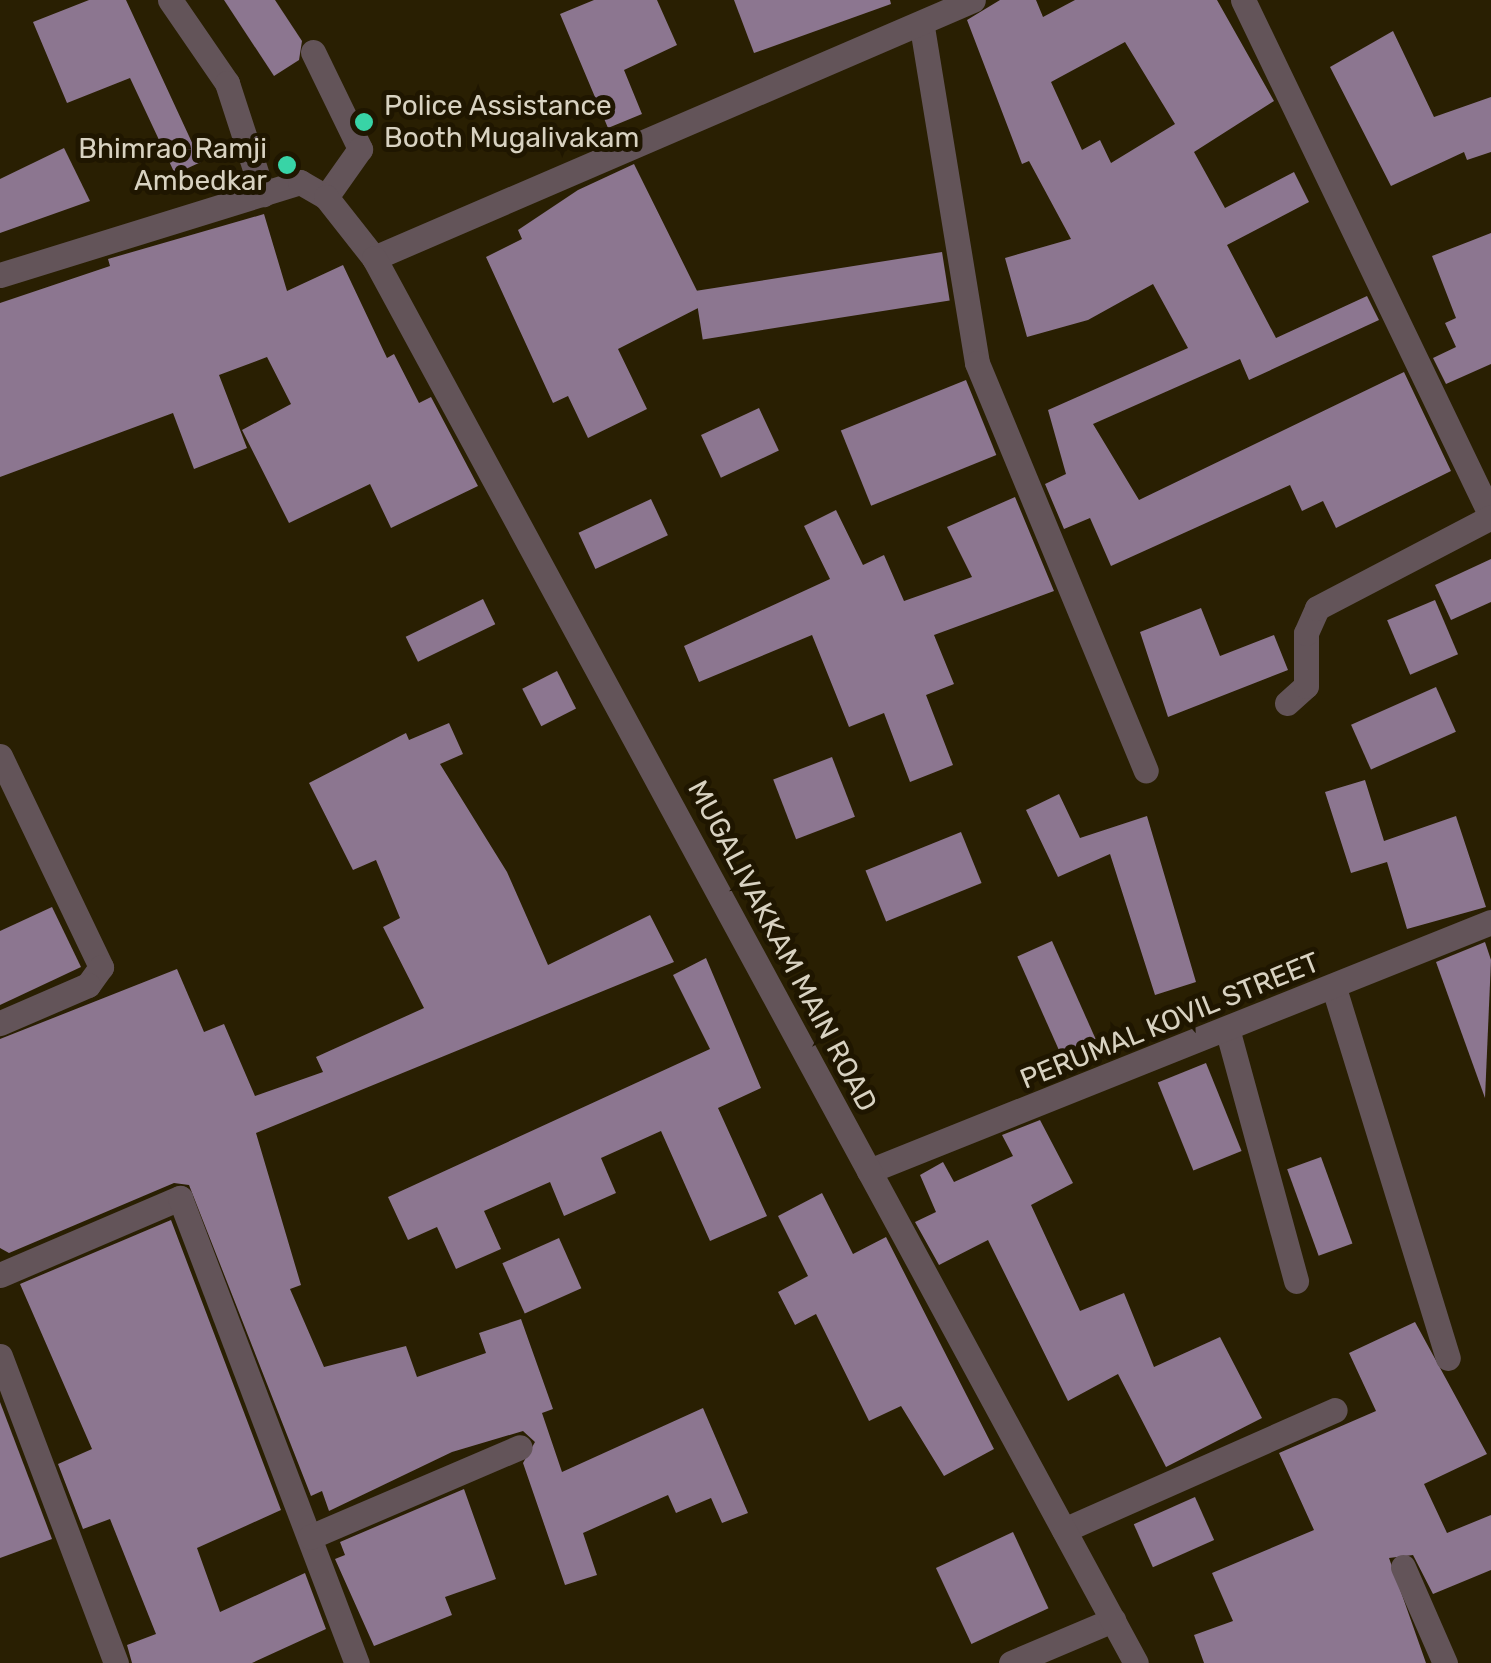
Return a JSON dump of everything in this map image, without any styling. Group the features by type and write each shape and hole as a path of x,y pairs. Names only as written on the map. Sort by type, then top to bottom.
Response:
{"street":[{"path":"170,0 227,83 264,194"},
{"path":"1242,0 1491,516 1317,608 1306,633 1306,686 1287,702"},
{"path":"374,258 922,27 967,2"},
{"path":"922,27 977,363 1146,770"},
{"path":"0,275 300,182 326,197 360,149 313,52"},
{"name":"MUGALIVAKKAM MAIN ROAD","path":"326,197 374,258 1136,1663"},
{"path":"0,756 101,966 88,985 0,1023"},
{"name":"PERUMAL KOVIL STREET","path":"869,1171 1228,1032 1491,922"},
{"path":"1334,988 1448,1358"},
{"path":"1228,1032 1296,1281"},
{"path":"0,1275 180,1198 357,1663"},
{"path":"0,1356 116,1663"},
{"path":"1064,1530 1335,1410"},
{"path":"310,1537 520,1446"},
{"path":"1403,1567 1445,1663"},
{"path":"1011,1663 1113,1620"}],"building":[{"path":"89,0 126,0 201,162 175,174 130,78 67,103 33,22"},
{"path":"224,0 275,0 302,41 299,60 274,76"},
{"path":"594,0 657,0 677,45 624,70 642,114 608,128 560,14"},
{"path":"734,0 890,0 891,4 754,53"},
{"path":"1000,0 1036,0 1043,17 1075,0 1217,0 1274,101 1194,152 1225,208 1294,172 1309,202 1227,245 1276,338 1367,296 1379,320 1249,380 1240,359 1093,424 1139,500 1404,372 1451,471 1336,528 1323,501 1302,511 1290,485 1111,566 1090,518 1064,529 1045,484 1066,474 1048,410 1188,348 1153,284 1088,320 1027,337 1005,258 1071,239 1029,161 1022,164 967,20","holes":["1125,42 1175,124 1111,163 1100,140 1082,150 1051,82"]},
{"path":"1393,31 1434,117 1491,97 1491,152 1467,160 1464,152 1391,186 1330,67"},
{"path":"64,148 90,201 0,233 0,179"},
{"path":"634,164 704,305 618,349 647,409 588,438 568,396 553,403 486,257 522,239 518,230 578,190"},
{"path":"264,214 287,291 343,265 387,358 394,354 419,403 431,397 478,486 391,528 370,484 289,523 242,430 291,404 267,357 219,375 247,448 194,469 173,413 0,477 0,303 110,266 108,259"},
{"path":"1491,233 1491,364 1446,384 1433,358 1456,347 1445,323 1456,318 1432,256"},
{"path":"942,252 950,300 703,340 695,291"},
{"path":"966,380 996,455 871,506 841,431"},
{"path":"759,408 779,451 721,478 701,435"},
{"path":"1015,497 1054,591 934,635 954,684 926,695 953,765 910,782 884,713 849,727 812,635 699,682 684,646 830,579 804,526 836,510 863,565 884,555 904,601 972,577 947,527"},
{"path":"651,499 668,535 595,569 578,533"},
{"path":"1491,559 1491,602 1451,620 1435,585"},
{"path":"483,599 495,624 418,662 406,637"},
{"path":"1435,600 1458,654 1410,675 1387,620"},
{"path":"1201,608 1220,656 1274,635 1288,670 1168,717 1140,632"},
{"path":"557,671 576,708 541,726 522,689"},
{"path":"1436,687 1456,732 1371,770 1351,725"},
{"path":"449,723 463,754 440,764 507,872 548,965 650,915 674,962 256,1133 301,1285 290,1289 324,1367 406,1346 417,1377 486,1353 479,1333 521,1319 553,1409 542,1413 562,1472 703,1408 748,1513 722,1523 711,1498 676,1513 668,1495 583,1533 597,1575 565,1585 523,1463 535,1442 523,1431 452,1452 329,1511 322,1491 311,1496 189,1185 174,1183 9,1253 0,1248 0,1039 177,969 204,1032 224,1024 255,1096 323,1072 316,1057 424,1008 383,927 400,918 376,860 353,870 309,783 406,733 409,740"},
{"path":"832,757 855,817 796,839 773,780"},
{"path":"1365,780 1384,841 1456,816 1486,907 1407,929 1387,862 1351,873 1325,792"},
{"path":"1059,794 1080,838 1147,816 1196,982 1155,995 1110,854 1058,877 1026,810"},
{"path":"961,832 982,883 886,922 866,871"},
{"path":"52,907 81,967 0,1005 0,931"},
{"path":"1052,941 1096,1039 1061,1054 1017,956"},
{"path":"1485,942 1491,960 1485,1098 1436,962"},
{"path":"706,958 761,1088 718,1108 767,1216 710,1241 661,1131 601,1158 616,1193 564,1216 550,1182 484,1211 501,1249 456,1269 437,1227 408,1240 388,1197 710,1049 673,975"},
{"path":"1206,1063 1242,1151 1193,1171 1158,1082"},
{"path":"1040,1120 1073,1183 1031,1205 1080,1311 1124,1293 1154,1367 1220,1337 1262,1418 1166,1467 1118,1374 1068,1401 988,1240 939,1265 915,1222 936,1212 920,1175 943,1162 954,1182 1013,1156 1002,1135"},
{"path":"1321,1157 1352,1243 1319,1256 1287,1169"},
{"path":"822,1193 853,1254 886,1237 994,1449 944,1476 901,1406 869,1421 816,1314 795,1325 778,1292 808,1276 778,1216"},
{"path":"171,1220 281,1510 197,1548 220,1612 305,1573 326,1629 252,1663 132,1663 127,1645 156,1634 110,1519 83,1529 58,1464 92,1449 20,1284"},
{"path":"559,1238 581,1288 525,1313 502,1263"},
{"path":"1415,1322 1487,1454 1424,1484 1447,1533 1491,1515 1491,1570 1433,1594 1413,1555 1389,1558 1426,1663 1204,1663 1194,1635 1233,1621 1212,1573 1314,1530 1279,1453 1376,1411 1349,1353"},
{"path":"0,1402 52,1539 0,1558"},
{"path":"464,1489 496,1579 445,1597 452,1615 374,1646 335,1559 345,1555 340,1542"},
{"path":"1195,1497 1214,1540 1153,1567 1134,1524"},
{"path":"1013,1532 1048,1608 971,1644 936,1568"}],"place":[{"name":"Police Assistance Booth Mugalivakam","path":"364,122"},
{"name":"Bhimrao Ramji Ambedkar","path":"287,165"}]}
